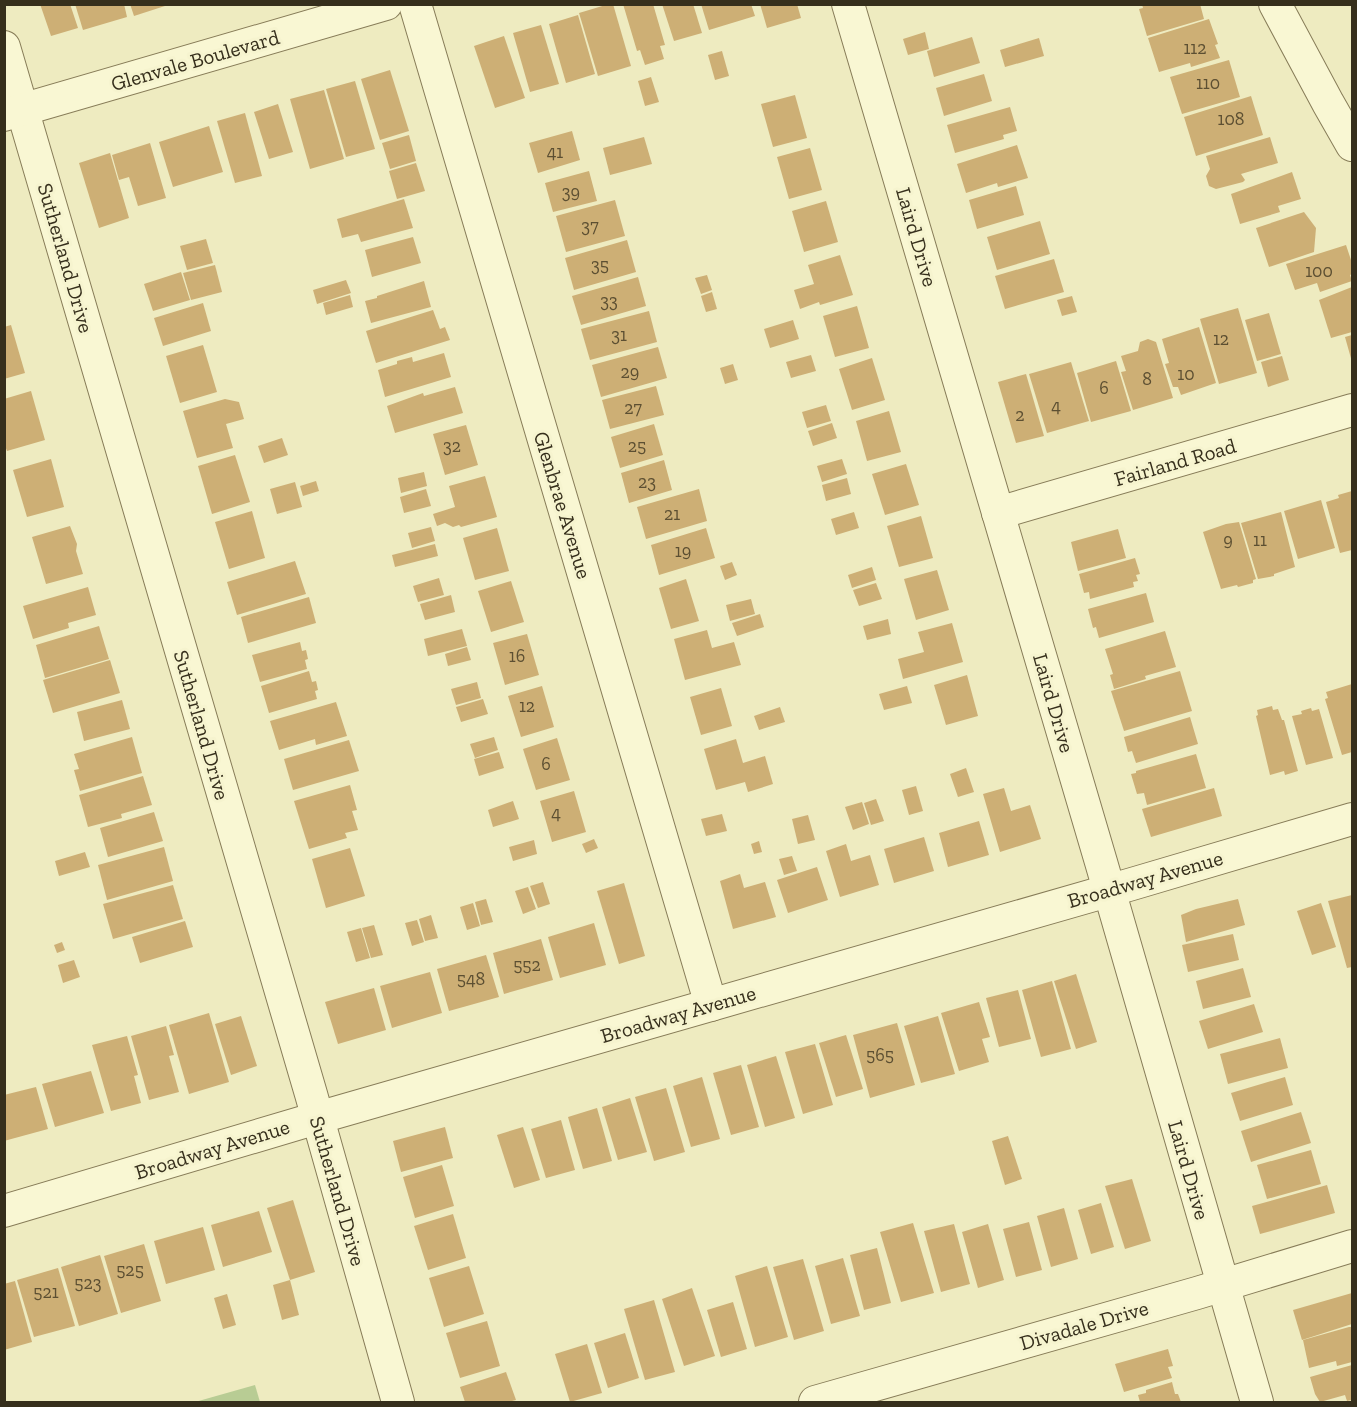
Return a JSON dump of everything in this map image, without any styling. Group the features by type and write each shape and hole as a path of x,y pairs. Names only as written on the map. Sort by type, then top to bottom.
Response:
{"street":[{"name":"Glenvale Boulevard","path":"13,113 386,4"},
{"name":"Glenbrae Avenue","path":"415,4 711,1005"},
{"name":"Laird Drive","path":"848,4 1257,1402"},
{"path":"1275,4 1299,52 1353,145"},
{"name":"Sutherland Drive","path":"4,47 13,113 317,1118 398,1402"},
{"name":"Fairland Road","path":"998,513 1353,410"},
{"name":"Broadway Avenue","path":"4,1211 317,1118 1353,819"},
{"name":"Divadale Drive","path":"815,1402 1353,1246"}],"green space":[{"path":"255,1385 260,1402 195,1402"}],"building":[{"path":"40,4 70,4 78,28 51,36"},
{"path":"75,4 124,4 127,17 83,30"},
{"path":"130,4 168,4 168,5 134,16"},
{"path":"613,4 631,66 598,76 579,13"},
{"path":"623,4 653,4 665,45 660,46 664,59 645,65 640,50 637,51"},
{"path":"662,4 693,4 702,33 674,41"},
{"path":"701,4 751,4 755,16 709,30"},
{"path":"760,4 797,4 801,18 767,28"},
{"path":"1142,4 1200,4 1204,19 1147,36 1139,9 1143,8"},
{"path":"578,15 595,74 566,83 549,24"},
{"path":"1209,19 1218,44 1215,45 1220,58 1191,67 1190,63 1159,72 1148,38"},
{"path":"541,25 559,84 530,92 513,33"},
{"path":"925,32 929,49 908,55 903,39"},
{"path":"504,36 525,98 495,108 474,46"},
{"path":"972,37 980,63 934,77 927,51"},
{"path":"1039,38 1044,56 1005,67 1000,50"},
{"path":"722,51 729,76 715,80 708,55"},
{"path":"1229,60 1240,97 1182,114 1170,77"},
{"path":"390,70 409,131 380,140 361,79"},
{"path":"984,74 992,101 944,116 936,88"},
{"path":"651,77 659,102 645,106 638,81"},
{"path":"355,81 375,149 346,157 326,89"},
{"path":"324,90 344,159 310,169 290,99"},
{"path":"795,95 807,138 773,147 761,104"},
{"path":"1251,96 1263,135 1196,156 1184,117"},
{"path":"278,104 293,152 269,159 254,112"},
{"path":"1010,107 1017,131 1003,135 1004,139 955,153 947,125"},
{"path":"245,113 262,176 235,183 217,121"},
{"path":"209,126 223,172 173,187 159,142"},
{"path":"572,131 580,160 538,173 529,143"},
{"path":"409,135 416,161 390,169 382,143"},
{"path":"644,137 652,164 610,175 603,148"},
{"path":"1270,137 1278,163 1241,174 1245,180 1243,182 1216,189 1209,186 1206,176 1210,169 1206,156"},
{"path":"150,143 166,198 138,206 129,177 119,180 112,155"},
{"path":"1017,145 1028,178 998,187 997,183 966,193 957,164"},
{"path":"810,148 822,190 789,199 777,157"},
{"path":"110,153 129,218 99,228 79,163"},
{"path":"416,163 425,191 397,199 389,171"},
{"path":"589,171 597,201 553,212 545,183"},
{"path":"1292,172 1301,199 1278,206 1280,212 1240,224 1231,194"},
{"path":"1016,186 1024,215 977,229 969,200"},
{"path":"404,199 413,228 361,242 358,234 342,238 337,219"},
{"path":"615,200 625,236 566,252 556,216"},
{"path":"826,201 838,242 804,252 792,211"},
{"path":"1304,212 1316,228 1314,252 1269,267 1256,228"},
{"path":"1040,221 1050,254 997,270 987,237"},
{"path":"413,237 421,263 372,277 365,250"},
{"path":"206,239 213,263 187,270 180,246"},
{"path":"627,240 636,272 574,290 565,258"},
{"path":"1346,245 1352,263 1352,274 1350,275 1352,281 1320,292 1317,283 1295,290 1286,264"},
{"path":"840,255 853,295 820,305 819,302 800,309 794,290 814,284 808,265"},
{"path":"1054,259 1064,292 1005,309 995,276"},
{"path":"215,265 222,292 191,300 183,273"},
{"path":"181,272 190,300 153,311 144,284"},
{"path":"707,275 712,290 701,294 695,278"},
{"path":"638,277 646,306 581,325 572,296"},
{"path":"346,280 351,293 317,304 313,290"},
{"path":"424,281 431,307 371,323 365,301"},
{"path":"1352,287 1352,332 1331,338 1319,300"},
{"path":"712,292 717,309 706,312 701,296"},
{"path":"350,295 353,307 326,315 323,303"},
{"path":"1072,296 1077,312 1062,316 1057,300"},
{"path":"203,303 211,331 163,346 154,318"},
{"path":"857,306 869,348 835,357 823,316"},
{"path":"1238,308 1257,373 1219,384 1200,319"},
{"path":"433,310 440,329 445,327 450,340 376,363 366,331"},
{"path":"649,311 657,342 590,360 581,329"},
{"path":"1269,313 1281,354 1257,361 1245,320"},
{"path":"793,320 799,339 770,348 764,329"},
{"path":"11,325 25,373 4,379 4,327"},
{"path":"1199,327 1216,383 1181,395 1178,387 1173,387 1165,364 1169,363 1162,339"},
{"path":"1352,335 1352,362 1345,337"},
{"path":"1148,339 1156,342 1173,398 1133,410 1121,372 1126,371 1121,356 1138,351 1140,342"},
{"path":"203,345 217,392 180,403 166,356"},
{"path":"658,347 667,378 601,397 592,365"},
{"path":"444,353 451,377 385,397 378,370 412,357 413,362"},
{"path":"811,355 816,371 791,378 786,362"},
{"path":"1282,356 1289,380 1268,387 1261,362"},
{"path":"872,358 885,400 852,410 839,369"},
{"path":"1116,361 1131,411 1091,422 1077,373"},
{"path":"1071,362 1089,421 1047,433 1029,374"},
{"path":"733,364 738,380 725,384 720,368"},
{"path":"1026,374 1044,436 1016,443 998,382"},
{"path":"656,386 664,415 610,429 602,400"},
{"path":"455,387 463,413 395,433 387,406 423,393 424,396"},
{"path":"31,391 45,440 7,451 4,443 4,399"},
{"path":"225,399 239,402 244,419 226,424 233,448 197,458 183,411"},
{"path":"826,405 831,421 807,428 802,412"},
{"path":"889,411 901,452 867,461 856,421"},
{"path":"832,423 837,438 813,446 808,431"},
{"path":"654,424 663,455 620,468 611,437"},
{"path":"466,425 478,465 445,475 433,434"},
{"path":"282,438 288,455 264,463 258,446"},
{"path":"235,455 250,502 212,514 198,466"},
{"path":"51,459 64,507 27,517 13,470"},
{"path":"842,459 847,474 822,482 817,466"},
{"path":"664,460 672,490 629,503 621,473"},
{"path":"906,464 919,505 885,515 872,474"},
{"path":"424,472 427,486 401,493 398,478"},
{"path":"485,476 497,517 461,527 459,525 453,527 445,523 437,526 433,514 455,507 449,486"},
{"path":"847,478 851,494 826,501 822,485"},
{"path":"316,481 319,491 303,496 300,486"},
{"path":"295,482 302,507 277,514 270,489"},
{"path":"426,489 431,506 404,513 400,497"},
{"path":"699,489 707,521 646,539 637,507"},
{"path":"1352,491 1352,550 1340,553 1326,502"},
{"path":"1321,500 1335,548 1298,559 1284,511"},
{"path":"252,511 265,558 229,569 215,522"},
{"path":"854,512 859,528 836,535 831,519"},
{"path":"1281,512 1295,567 1274,574 1274,576 1258,579 1241,523"},
{"path":"921,516 933,558 899,567 887,526"},
{"path":"1239,522 1256,579 1253,583 1221,589 1203,532"},
{"path":"70,526 77,544 76,551 83,574 46,584 32,537"},
{"path":"431,527 435,541 412,548 408,533"},
{"path":"497,528 509,571 475,580 463,538"},
{"path":"706,528 715,558 659,575 651,545"},
{"path":"1118,529 1126,558 1078,571 1071,542"},
{"path":"435,544 438,556 395,567 392,555"},
{"path":"1135,558 1140,574 1136,575 1138,581 1133,582 1134,587 1090,599 1089,592 1084,593 1079,574"},
{"path":"295,561 306,594 237,615 227,582"},
{"path":"732,562 737,575 725,580 720,566"},
{"path":"872,567 876,580 852,588 848,575"},
{"path":"937,570 949,610 916,620 904,579"},
{"path":"439,578 444,595 418,602 413,586"},
{"path":"686,579 699,621 671,629 659,588"},
{"path":"511,581 524,622 491,632 478,591"},
{"path":"876,583 882,599 859,606 853,590"},
{"path":"88,587 96,615 68,623 69,628 33,639 23,606"},
{"path":"1146,593 1154,622 1099,638 1096,627 1093,628 1088,609"},
{"path":"451,595 455,612 425,620 420,604"},
{"path":"309,597 316,623 248,643 241,617"},
{"path":"751,599 755,614 730,621 726,605"},
{"path":"760,614 764,627 737,636 732,623"},
{"path":"888,619 891,634 867,640 863,626"},
{"path":"952,623 963,662 903,679 898,659 924,652 918,632"},
{"path":"99,626 109,659 45,678 36,645"},
{"path":"462,629 467,646 428,656 424,639"},
{"path":"707,630 712,648 734,642 741,665 685,680 674,639"},
{"path":"1165,631 1176,667 1145,676 1146,679 1114,689 1110,675 1113,674 1105,649"},
{"path":"527,634 539,675 505,685 493,643"},
{"path":"300,642 302,651 306,650 307,669 260,682 252,655"},
{"path":"467,647 471,660 448,666 445,654"},
{"path":"110,660 120,693 53,713 43,680"},
{"path":"309,671 312,682 316,681 317,699 269,713 261,686"},
{"path":"1180,671 1192,711 1124,731 1111,691"},
{"path":"967,675 978,716 946,725 934,685"},
{"path":"477,682 481,698 456,705 451,689"},
{"path":"1352,684 1352,752 1342,755 1325,699 1328,698 1326,692"},
{"path":"542,686 554,727 521,737 508,696"},
{"path":"907,686 912,703 884,710 879,694"},
{"path":"721,688 732,726 701,735 690,697"},
{"path":"483,699 488,714 461,722 456,707"},
{"path":"122,700 130,729 84,741 77,712"},
{"path":"336,702 347,736 316,745 315,739 279,750 270,721"},
{"path":"1272,706 1273,710 1278,709 1284,720 1298,771 1285,775 1284,771 1270,775 1256,716 1258,715 1257,710"},
{"path":"780,707 785,722 759,730 754,716"},
{"path":"1311,708 1312,711 1319,709 1333,758 1306,765 1292,716 1302,714 1301,711"},
{"path":"1190,717 1198,744 1136,763 1132,751 1128,752 1124,737"},
{"path":"132,737 142,773 80,791 74,770 79,769 74,754"},
{"path":"494,737 498,750 475,758 470,744"},
{"path":"557,738 570,780 536,790 523,749"},
{"path":"736,739 743,763 765,756 773,784 748,792 745,782 716,790 704,749"},
{"path":"349,740 359,771 293,790 284,759"},
{"path":"499,752 504,768 479,776 474,759"},
{"path":"1196,754 1206,788 1147,805 1144,793 1137,794 1131,774"},
{"path":"966,768 974,792 958,797 950,774"},
{"path":"143,776 152,805 121,814 122,818 88,827 79,795"},
{"path":"350,785 357,810 352,811 358,830 345,833 347,838 309,849 294,801"},
{"path":"916,786 923,811 909,815 902,790"},
{"path":"1004,788 1011,811 1030,805 1041,839 1000,852 983,794"},
{"path":"1214,788 1222,816 1151,837 1142,809"},
{"path":"574,791 586,832 552,842 540,801"},
{"path":"876,799 884,821 871,825 864,803"},
{"path":"513,801 519,819 493,827 488,810"},
{"path":"862,802 869,824 853,830 845,807"},
{"path":"154,812 163,841 108,857 100,828"},
{"path":"722,814 727,831 706,836 701,819"},
{"path":"808,815 815,840 798,844 792,819"},
{"path":"979,821 989,855 948,867 939,833"},
{"path":"924,837 934,871 894,883 884,849"},
{"path":"594,839 598,848 586,853 582,844"},
{"path":"534,840 537,854 513,861 509,847"},
{"path":"759,841 762,852 754,854 751,844"},
{"path":"846,844 851,861 870,855 879,885 840,897 826,851"},
{"path":"164,847 173,881 107,900 98,865"},
{"path":"350,848 365,896 326,908 312,859"},
{"path":"85,852 90,867 59,876 55,861"},
{"path":"792,856 797,871 784,875 779,859"},
{"path":"817,867 828,900 788,913 777,880"},
{"path":"740,874 744,888 765,882 776,917 733,929 720,881"},
{"path":"543,882 550,904 538,908 530,886"},
{"path":"624,883 645,956 619,964 597,891"},
{"path":"173,885 183,919 113,939 103,904"},
{"path":"528,887 536,909 523,914 515,891"},
{"path":"1352,895 1352,967 1347,968 1328,901"},
{"path":"486,899 493,922 481,925 475,902"},
{"path":"1238,899 1245,925 1186,942 1181,915"},
{"path":"473,903 480,926 467,930 460,907"},
{"path":"1321,903 1336,947 1312,955 1297,911"},
{"path":"431,915 438,938 425,941 419,919"},
{"path":"417,920 424,942 412,946 405,923"},
{"path":"185,921 193,947 140,963 132,937"},
{"path":"594,923 606,965 560,978 548,937"},
{"path":"374,925 383,955 371,958 362,928"},
{"path":"361,928 370,958 356,962 347,932"},
{"path":"1233,934 1239,960 1188,972 1182,945"},
{"path":"541,939 553,980 504,994 493,953"},
{"path":"62,942 65,950 57,953 54,945"},
{"path":"486,955 499,997 449,1011 437,969"},
{"path":"74,960 80,977 63,983 58,965"},
{"path":"1243,968 1251,997 1203,1009 1196,981"},
{"path":"430,972 442,1013 392,1028 380,986"},
{"path":"1076,974 1097,1042 1076,1049 1054,981"},
{"path":"1052,981 1071,1049 1041,1057 1022,990"},
{"path":"374,988 386,1030 338,1044 325,1002"},
{"path":"1018,990 1031,1039 999,1047 986,998"},
{"path":"979,1002 990,1037 982,1039 989,1062 959,1071 941,1013"},
{"path":"1254,1004 1263,1032 1208,1049 1199,1021"},
{"path":"209,1013 229,1082 189,1094 169,1025"},
{"path":"241,1016 257,1066 231,1075 215,1024"},
{"path":"938,1016 955,1074 921,1083 904,1026"},
{"path":"897,1023 915,1085 870,1098 853,1035"},
{"path":"166,1026 174,1055 169,1056 179,1092 149,1100 131,1036"},
{"path":"846,1035 863,1089 836,1097 819,1043"},
{"path":"127,1036 138,1075 134,1076 141,1103 111,1111 92,1045"},
{"path":"1280,1038 1288,1068 1228,1084 1220,1054"},
{"path":"815,1044 833,1105 803,1114 785,1052"},
{"path":"776,1056 795,1118 765,1127 747,1065"},
{"path":"741,1065 759,1127 731,1135 713,1073"},
{"path":"91,1071 104,1113 55,1127 42,1084"},
{"path":"702,1077 720,1139 691,1147 673,1086"},
{"path":"1285,1077 1293,1105 1240,1121 1231,1093"},
{"path":"36,1087 48,1129 4,1141 4,1095"},
{"path":"666,1088 685,1152 654,1161 635,1097"},
{"path":"630,1098 647,1152 618,1160 602,1107"},
{"path":"597,1108 612,1161 583,1169 568,1117"},
{"path":"1301,1112 1311,1143 1251,1162 1241,1131"},
{"path":"561,1120 575,1170 546,1178 531,1129"},
{"path":"445,1127 453,1158 401,1172 393,1141"},
{"path":"523,1127 540,1180 514,1188 497,1135"},
{"path":"1008,1136 1022,1179 1005,1185 992,1141"},
{"path":"1311,1150 1321,1184 1267,1199 1257,1165"},
{"path":"442,1165 454,1206 415,1218 403,1177"},
{"path":"1132,1179 1151,1241 1125,1249 1105,1186"},
{"path":"1327,1185 1335,1213 1260,1234 1252,1206"},
{"path":"293,1200 315,1272 290,1280 267,1208"},
{"path":"1101,1203 1114,1247 1091,1254 1078,1210"},
{"path":"1064,1208 1078,1259 1051,1267 1037,1216"},
{"path":"259,1211 272,1252 223,1267 211,1225"},
{"path":"453,1214 466,1258 428,1270 414,1226"},
{"path":"1029,1222 1042,1270 1016,1277 1003,1229"},
{"path":"913,1223 934,1293 901,1302 880,1232"},
{"path":"954,1224 970,1284 941,1292 924,1231"},
{"path":"988,1224 1004,1280 978,1288 962,1232"},
{"path":"203,1227 215,1270 166,1284 154,1241"},
{"path":"144,1244 161,1301 121,1313 104,1256"},
{"path":"877,1248 891,1303 864,1310 850,1255"},
{"path":"100,1255 118,1314 79,1326 61,1267"},
{"path":"843,1258 860,1316 831,1324 815,1266"},
{"path":"803,1259 824,1331 794,1340 773,1267"},
{"path":"469,1266 484,1314 444,1327 429,1278"},
{"path":"767,1266 788,1337 755,1347 735,1276"},
{"path":"58,1268 75,1326 34,1337 17,1280"},
{"path":"290,1280 299,1315 282,1320 273,1285"},
{"path":"15,1281 32,1342 4,1350 4,1284"},
{"path":"692,1288 715,1356 684,1366 662,1299"},
{"path":"1352,1293 1352,1324 1302,1340 1293,1310"},
{"path":"227,1294 236,1325 223,1329 214,1298"},
{"path":"654,1300 675,1372 645,1380 624,1309"},
{"path":"733,1302 747,1349 721,1357 707,1310"},
{"path":"487,1321 500,1366 460,1378 446,1333"},
{"path":"1352,1327 1352,1362 1337,1366 1336,1361 1309,1368 1303,1340"},
{"path":"625,1333 639,1378 608,1388 594,1343"},
{"path":"587,1344 602,1393 570,1402 555,1354"},
{"path":"1168,1349 1173,1366 1168,1367 1172,1378 1124,1392 1115,1364"},
{"path":"1352,1365 1352,1400 1347,1401 1345,1395 1320,1402 1310,1377"},
{"path":"506,1372 516,1400 465,1402 460,1387"},
{"path":"1172,1382 1175,1394 1178,1394 1181,1402 1140,1402 1138,1395 1146,1393 1146,1390"}]}
